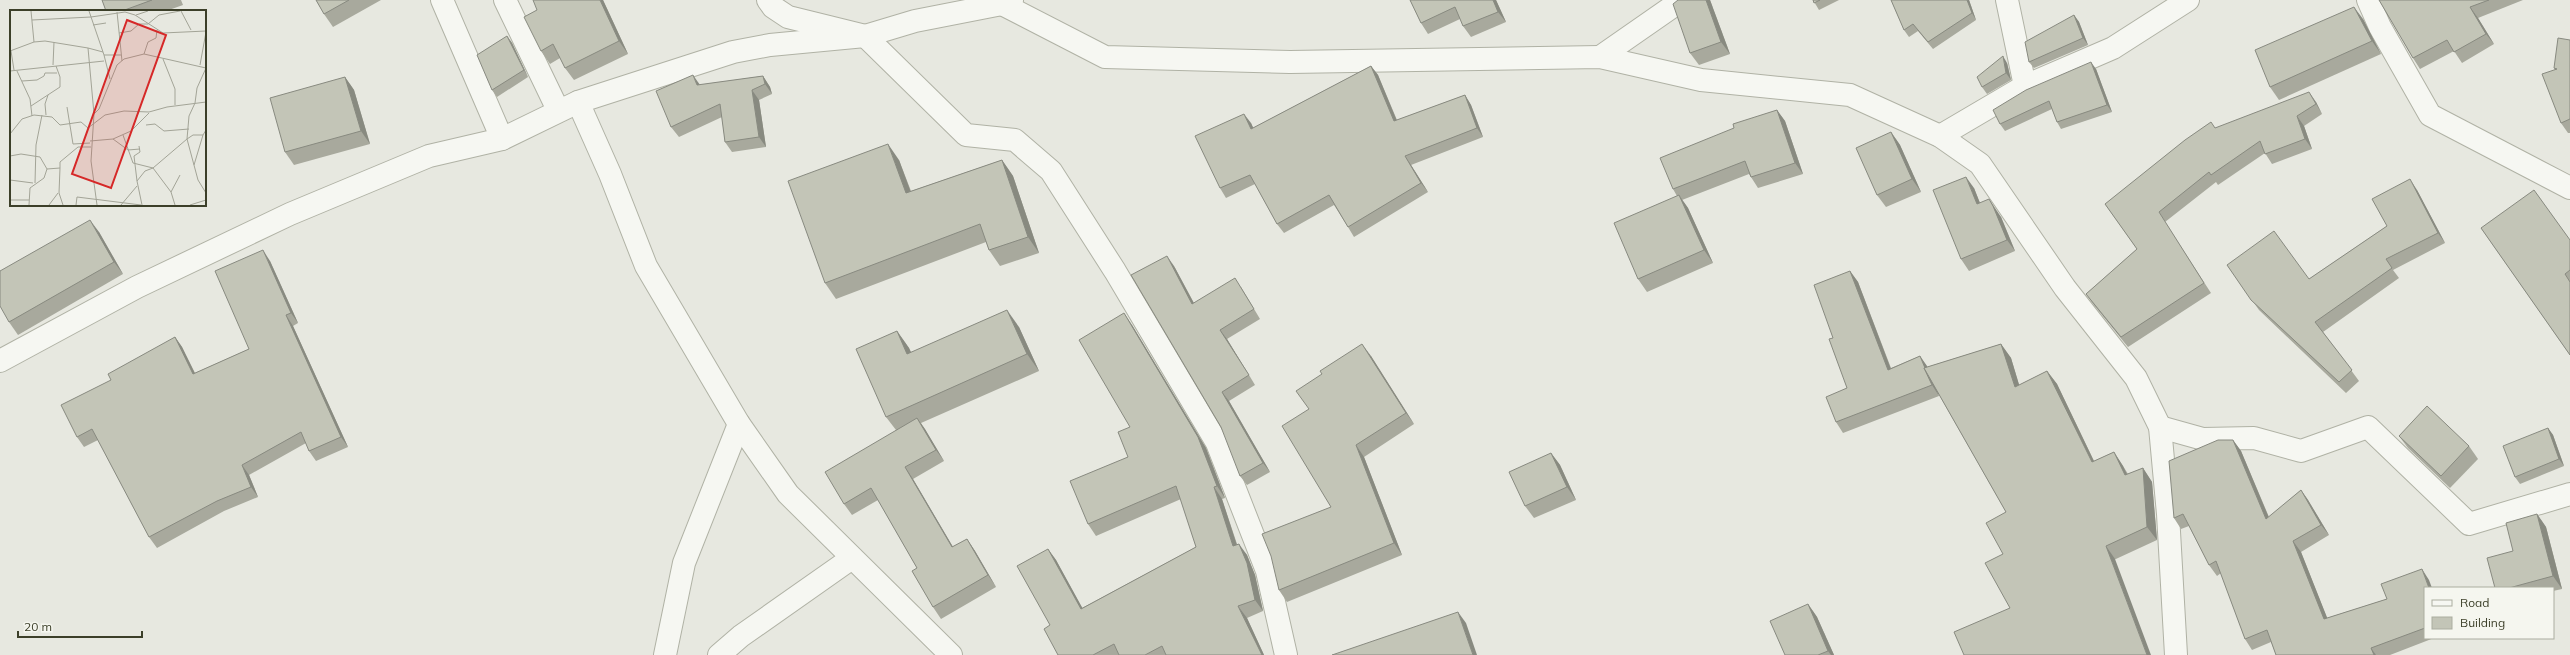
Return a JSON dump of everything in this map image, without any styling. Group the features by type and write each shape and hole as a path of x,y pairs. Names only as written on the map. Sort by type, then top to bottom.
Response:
{"street":[{"path":"442,0 502,139"},
{"path":"505,0 610,174 646,266 739,424 788,494 951,655"},
{"path":"768,0 773,7 788,17 865,36 966,135 1014,140 1051,171 1115,271 1217,443 1267,571 1286,655"},
{"path":"1600,56 1682,0"},
{"path":"2007,0 2025,86"},
{"path":"1940,136 2025,86 2114,48 2188,0"},
{"path":"2368,0 2380,27 2430,115 2570,188"},
{"path":"0,361 137,287 290,214 429,156 502,139 568,106 733,52 770,45 865,36 915,21 1007,2 1104,57 1290,62 1600,56 1701,80 1850,96 1940,136 1980,164 2066,288 2136,378 2160,427 2168,514 2176,655"},
{"path":"665,655 684,563 739,424"},
{"path":"2160,427 2203,439 2254,438 2301,451 2368,427 2469,524 2570,494"},
{"path":"719,655 741,636 852,558"}],"building":[{"path":"102,0 152,0 125,10 106,10"},
{"path":"316,0 349,0 324,14"},
{"path":"533,0 600,0 619,41 565,68 553,44 541,51 524,17 537,10"},
{"path":"1410,0 1493,0 1498,12 1463,26 1455,7 1421,23"},
{"path":"1678,0 1706,0 1721,42 1690,53 1673,4"},
{"path":"1813,0 1820,0 1814,3"},
{"path":"1891,0 1967,0 1972,13 1928,42 1913,24 1904,30"},
{"path":"2379,0 2489,0 2470,7 2486,34 2454,52 2447,40 2413,58"},
{"path":"2354,7 2372,41 2270,87 2255,50"},
{"path":"2074,15 2083,38 2029,62 2025,42"},
{"path":"507,36 524,70 492,90 477,55"},
{"path":"2558,38 2570,40 2570,119 2561,123 2542,74 2557,69 2554,68"},
{"path":"2003,56 2006,73 1982,87 1977,77"},
{"path":"2091,62 2107,105 2057,122 2049,101 2000,124 1993,110 2026,90"},
{"path":"1371,66 1394,121 1465,95 1477,128 1405,156 1421,183 1348,227 1329,195 1277,224 1250,175 1220,188 1195,136 1244,114 1251,129"},
{"path":"693,75 697,85 763,76 765,84 752,90 759,137 725,142 720,104 671,127 656,91"},
{"path":"345,77 361,131 285,152 270,98"},
{"path":"2309,92 2316,104 2297,116 2305,139 2265,154 2260,141 2211,175 2209,172 2159,212 2204,283 2121,337 2086,294 2137,249 2105,204 2185,140 2211,122 2215,128"},
{"path":"1777,110 1795,163 1751,177 1745,161 1673,189 1660,158 1734,128 1733,124"},
{"path":"1891,132 1912,179 1877,195 1856,148"},
{"path":"888,144 906,193 1002,160 1028,237 989,250 980,224 825,283 788,181"},
{"path":"1966,177 1977,204 1989,199 2007,240 1961,259 1933,190"},
{"path":"2410,179 2438,233 2386,259 2392,268 2315,322 2352,370 2339,382 2251,300 2227,265 2274,231 2309,279 2387,226 2372,199"},
{"path":"2534,190 2570,240 2570,270 2565,274 2570,282 2570,355 2481,228"},
{"path":"1679,195 1704,250 1638,279 1614,223"},
{"path":"90,220 114,262 9,322 0,306 0,271"},
{"path":"263,250 291,313 286,315 341,437 309,451 301,432 242,465 251,487 217,501 149,537 92,429 77,437 61,405 111,380 108,374 175,337 193,374 249,349 215,271"},
{"path":"1167,256 1192,304 1235,278 1254,309 1220,330 1249,375 1222,392 1263,463 1240,476 1221,427 1131,275"},
{"path":"1850,271 1888,370 1920,356 1932,385 1836,422 1826,397 1847,388 1829,339 1833,338 1814,285"},
{"path":"1007,310 1027,354 886,417 856,349 897,331 907,354"},
{"path":"1124,313 1198,437 1217,486 1214,487 1233,546 1239,544 1247,563 1255,600 1238,606 1262,655 1166,655 1162,646 1145,655 1119,655 1114,644 1093,655 1058,655 1044,629 1050,625 1017,566 1048,549 1081,609 1196,547 1176,486 1088,524 1070,481 1128,457 1118,432 1130,427 1079,340"},
{"path":"1362,344 1406,413 1356,445 1394,543 1279,590 1271,556 1262,534 1331,507 1282,426 1309,409 1296,391 1322,374 1320,371"},
{"path":"2001,344 2015,387 2047,371 2092,462 2114,452 2125,475 2143,468 2147,527 2106,546 2147,655 1964,655 1954,632 2010,608 1985,563 2003,554 1986,523 2006,512 1924,368"},
{"path":"2427,406 2469,446 2441,476 2399,436"},
{"path":"917,418 936,450 905,467 952,547 967,539 988,575 933,607 912,571 917,568 871,488 844,504 825,472"},
{"path":"2548,428 2559,459 2515,477 2503,446"},
{"path":"2218,440 2233,440 2266,519 2301,490 2321,525 2293,541 2324,619 2387,599 2381,584 2422,569 2429,587 2424,587 2424,628 2371,648 2374,655 2276,655 2267,630 2245,639 2216,561 2209,565 2183,514 2174,518 2169,461"},
{"path":"1551,453 1567,487 1525,506 1509,472"},
{"path":"2537,514 2553,576 2513,587 2495,587 2487,558 2513,551 2506,523"},
{"path":"1808,604 1828,651 1818,655 1785,655 1770,621"},
{"path":"1458,612 1473,655 1332,655"}]}
